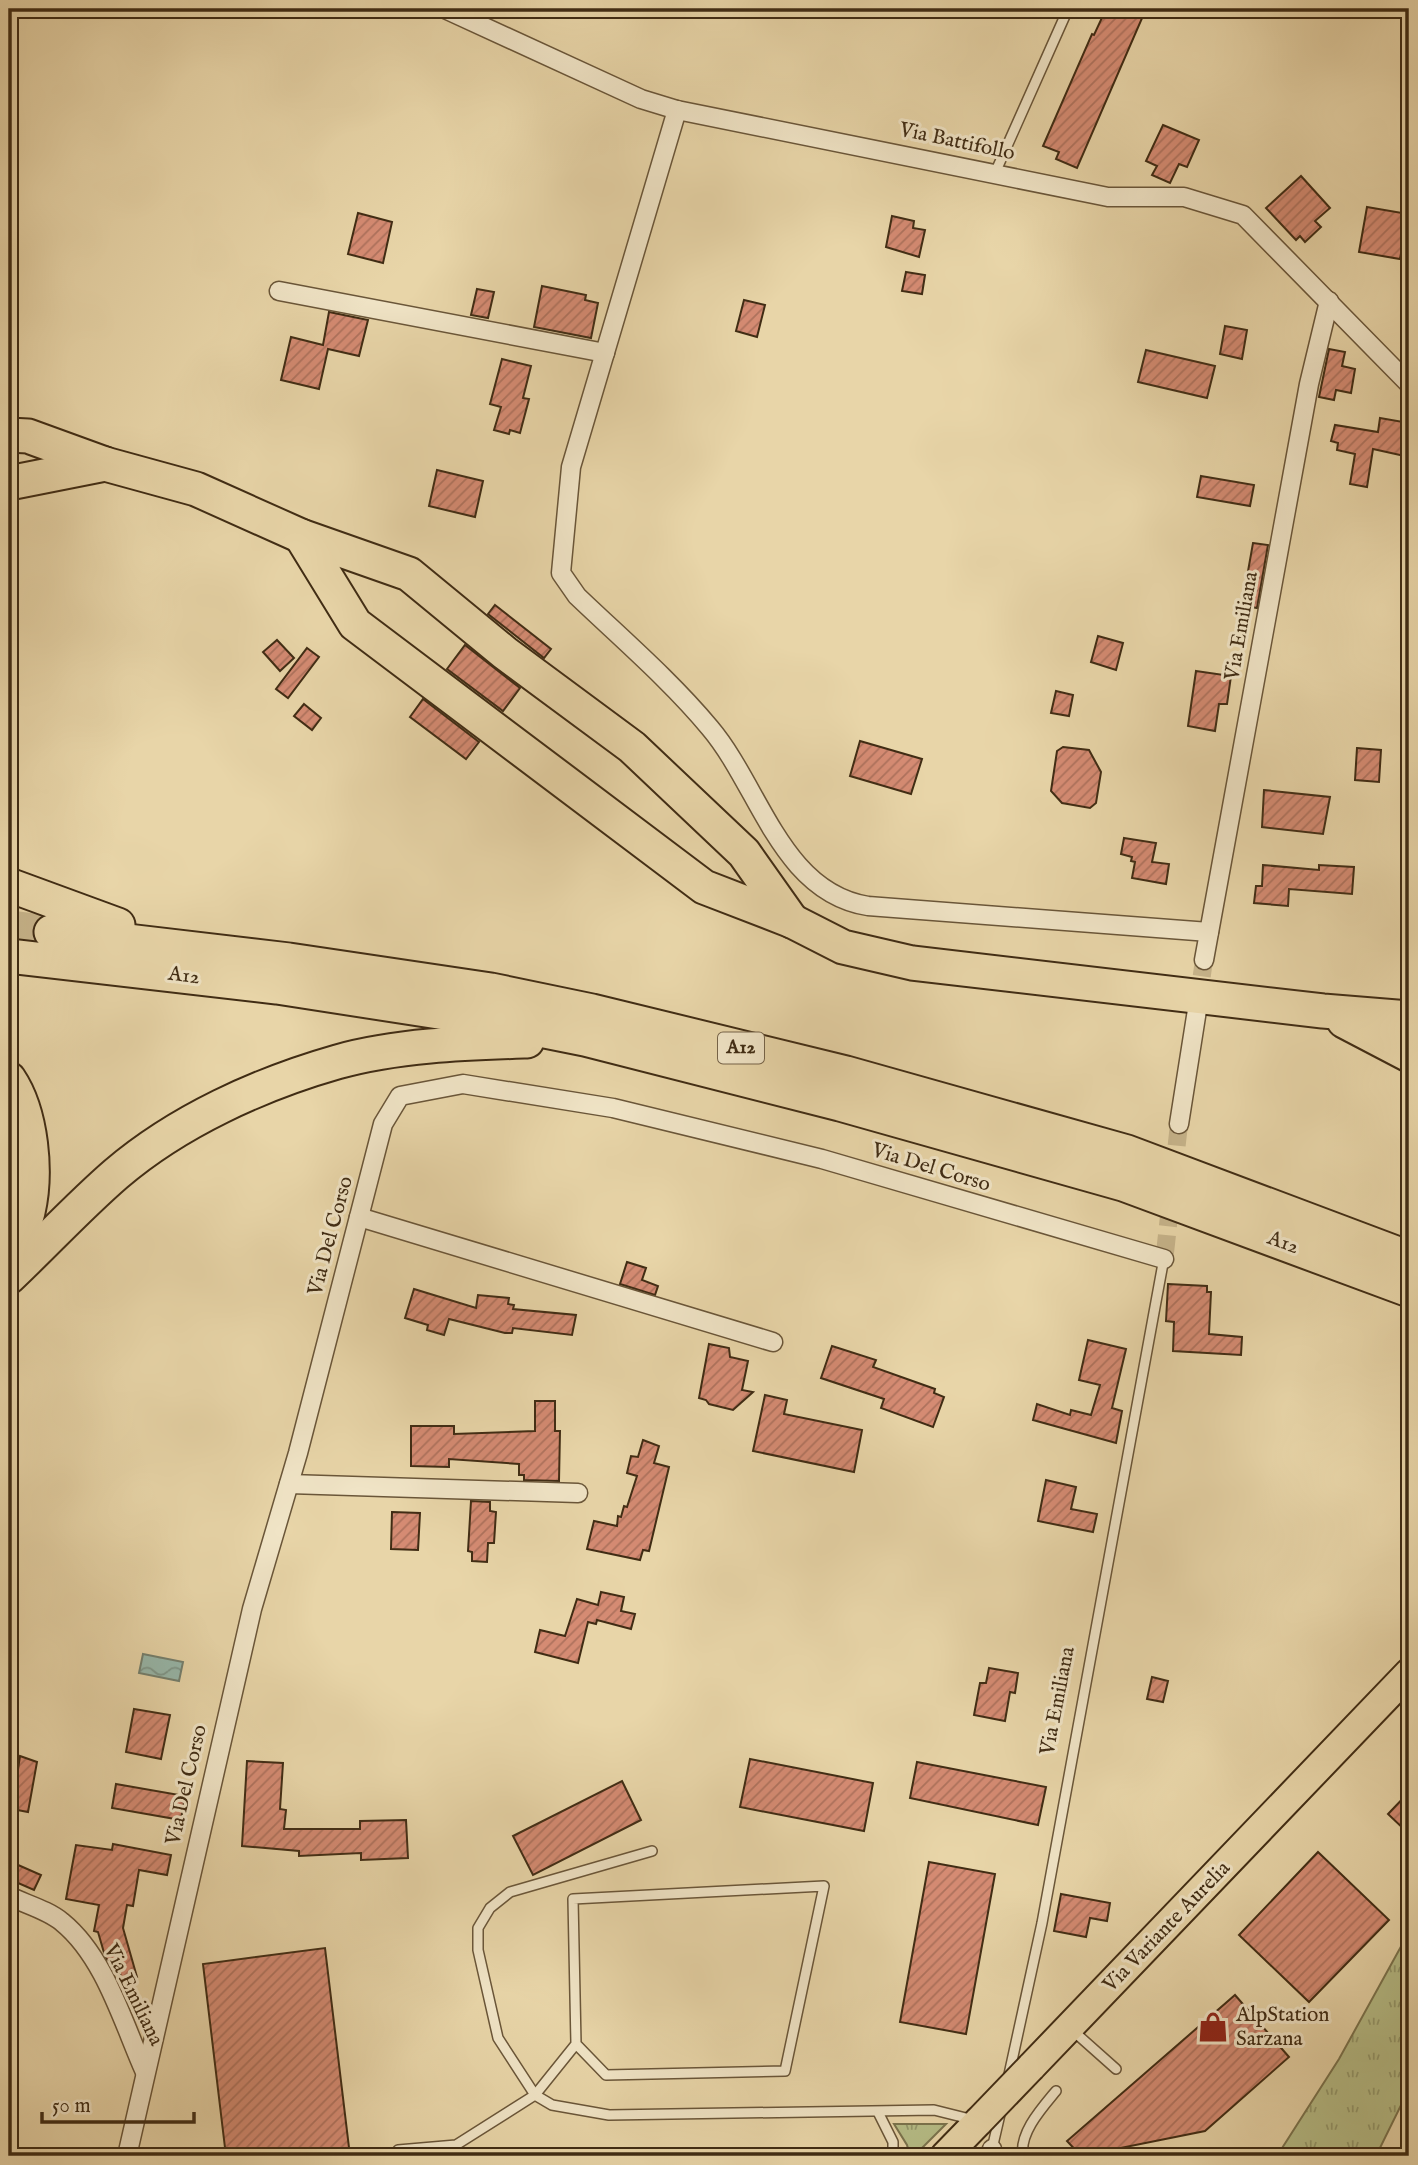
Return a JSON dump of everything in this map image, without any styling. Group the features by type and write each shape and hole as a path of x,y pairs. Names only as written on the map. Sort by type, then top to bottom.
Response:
{"highway":[{"path":"9,435 28,436 105,464 196,489 301,536 409,574 505,653 632,747 744,853 792,921"},
{"path":"9,455 28,454 105,464"},
{"path":"9,483 105,464"},
{"path":"301,536 355,624 704,887 792,921 844,947 912,963 1323,1011 1409,1018"},
{"path":"9,885 187,948"},
{"name":"A12","path":"51,932 491,990 592,1011 846,1073 1128,1152 1409,1258"},
{"name":"A12","path":"9,956 277,987 484,1019 585,1039 853,1108 1123,1184 1409,1290"},
{"path":"1323,1011 1382,1038 1409,1055"},
{"path":"9,1276 117,1173 178,1130 246,1095 339,1061 450,1044 585,1039"},
{"path":"9,1079 29,1133 33,1168 27,1214 9,1252"}],"main road":[{"name":"Via Variante Aurelia","path":"1387,1696 1387,1682 1409,1654"},
{"name":"Via Variante Aurelia","path":"945,2156 1409,1673"}],"street":[{"name":"Via Battifollo","path":"444,9 641,99 677,110 1108,197 1184,197 1243,215 1409,384"},
{"path":"677,110 571,467 561,573 577,596 711,729 769,822 807,876 834,896 868,906 1209,932"},
{"path":"279,291 605,353"},
{"name":"Via Emiliana","path":"1204,960 1309,384 1329,301"},
{"path":"1179,1124 1197,1010"},
{"name":"Via Del Corso","path":"127,2156 249,1622 289,1484 383,1124 400,1096 463,1084 613,1108 809,1156 1165,1256"},
{"path":"359,1217 773,1342"},
{"path":"289,1484 578,1493"},
{"name":"Via Emiliana","path":"9,1896 60,1920 80,1939 105,1982 145,2072"}],"lane":[{"path":"995,173 1068,9"},
{"name":"Via Emiliana","path":"991,2153 1042,1923 1165,1256"},
{"path":"652,1852 510,1892 490,1908 478,1928 478,1950 498,2038 535,2095 552,2105 609,2115 934,2110 979,2121"},
{"path":"398,2150 456,2145 535,2095 576,2044 573,1899 824,1886 785,2071 606,2075 576,2044"},
{"path":"1070,2028 1116,2069"},
{"path":"1023,2156 1021,2146 1037,2116 1056,2091"},
{"path":"878,2112 893,2142 893,2156"}],"green space":[{"path":"1409,1932 1409,2089 1376,2156 1277,2156 1339,2059"},
{"path":"894,2124 946,2124 914,2156 910,2156 907,2145"}],"water":[{"path":"143,1654 183,1662 179,1681 139,1673"}],"building":[{"path":"1106,9 1146,9 1077,168 1056,159 1059,152 1043,146 1092,34 1094,35"},
{"path":"1163,125 1199,140 1187,167 1179,164 1170,183 1152,175 1157,166 1146,161"},
{"path":"1301,176 1330,208 1315,221 1321,227 1305,242 1300,236 1296,240 1266,208"},
{"path":"1367,207 1408,214 1400,259 1359,252"},
{"path":"358,213 392,222 383,263 348,254"},
{"path":"892,216 914,221 913,228 925,230 919,257 886,247"},
{"path":"906,272 925,275 922,294 902,291"},
{"path":"542,286 586,295 585,300 598,303 591,338 534,327"},
{"path":"477,289 494,292 488,318 471,315"},
{"path":"744,300 765,305 757,337 736,331"},
{"path":"329,312 368,320 359,356 328,349 319,389 281,380 291,337 323,345"},
{"path":"1225,326 1247,330 1242,359 1220,354"},
{"path":"1329,349 1345,352 1342,366 1355,369 1351,393 1336,390 1334,400 1319,397"},
{"path":"1146,350 1215,366 1207,398 1138,382"},
{"path":"502,359 531,366 523,398 529,399 520,433 510,430 509,434 494,430 501,407 490,404"},
{"path":"1380,418 1409,423 1409,457 1373,449 1367,487 1350,484 1355,454 1337,450 1338,443 1331,441 1335,425 1378,432"},
{"path":"437,470 483,481 475,517 429,506"},
{"path":"1201,476 1254,485 1250,506 1197,497"},
{"path":"1253,543 1268,545 1257,608 1242,605"},
{"path":"495,605 551,649 544,658 488,614"},
{"path":"1098,636 1123,643 1116,670 1091,662"},
{"path":"277,640 294,658 280,671 263,652"},
{"path":"465,645 520,688 503,711 447,669"},
{"path":"307,648 319,657 288,698 276,689"},
{"path":"1196,671 1231,676 1227,704 1219,704 1215,731 1188,726"},
{"path":"1056,691 1073,695 1069,716 1051,713"},
{"path":"423,699 479,742 466,759 410,717"},
{"path":"304,704 321,718 312,730 294,716"},
{"path":"860,741 922,759 911,794 850,776"},
{"path":"1063,747 1089,750 1101,772 1096,803 1090,808 1062,803 1051,791 1057,751"},
{"path":"1357,748 1381,750 1379,782 1355,780"},
{"path":"1264,790 1330,797 1323,834 1262,827"},
{"path":"1124,838 1156,843 1152,862 1169,864 1166,884 1132,878 1135,862 1131,861 1132,857 1121,854"},
{"path":"1263,865 1319,870 1319,865 1354,867 1352,894 1289,889 1288,906 1254,903 1256,886 1262,886"},
{"path":"627,1262 646,1268 642,1280 658,1286 655,1295 620,1284"},
{"path":"1168,1284 1207,1286 1207,1292 1211,1292 1209,1334 1242,1337 1241,1355 1173,1351 1174,1322 1166,1321"},
{"path":"414,1289 476,1308 478,1295 509,1298 508,1304 514,1305 513,1309 576,1315 572,1335 513,1328 512,1333 505,1333 449,1319 444,1335 427,1330 428,1325 405,1318"},
{"path":"1088,1340 1126,1349 1112,1408 1122,1411 1116,1443 1033,1420 1037,1404 1070,1415 1071,1410 1091,1415 1100,1385 1079,1380"},
{"path":"709,1344 729,1348 730,1357 748,1361 742,1390 753,1392 733,1410 709,1404 699,1398"},
{"path":"832,1346 876,1360 873,1367 935,1389 934,1393 944,1397 933,1427 881,1408 884,1399 821,1378"},
{"path":"765,1395 787,1400 784,1414 862,1430 854,1472 753,1451"},
{"path":"535,1401 555,1401 555,1431 560,1431 559,1481 524,1480 524,1475 519,1475 519,1464 449,1459 449,1467 411,1466 411,1426 454,1426 454,1434 535,1431"},
{"path":"643,1440 659,1446 654,1463 669,1467 649,1551 643,1550 640,1560 587,1549 594,1521 617,1526 618,1516 621,1517 624,1506 627,1507 637,1476 627,1473 631,1456 638,1457"},
{"path":"1046,1480 1076,1487 1071,1509 1097,1514 1093,1532 1038,1521"},
{"path":"471,1501 490,1502 490,1511 496,1512 494,1543 488,1543 487,1562 472,1561 472,1552 468,1551"},
{"path":"392,1512 420,1513 418,1550 391,1549"},
{"path":"601,1592 624,1597 621,1611 635,1614 631,1629 597,1620 596,1624 588,1622 578,1663 535,1652 540,1630 565,1636 577,1599 598,1605"},
{"path":"989,1668 1018,1673 1015,1693 1010,1692 1005,1721 974,1715 980,1683 986,1683"},
{"path":"1152,1677 1168,1681 1163,1702 1147,1699"},
{"path":"134,1709 170,1715 161,1759 126,1752"},
{"path":"20,1756 37,1762 28,1812 12,1809"},
{"path":"750,1759 873,1783 864,1831 740,1807"},
{"path":"247,1761 283,1763 280,1809 286,1810 284,1829 360,1829 360,1821 406,1820 408,1858 361,1860 361,1853 299,1856 299,1851 242,1846"},
{"path":"917,1762 1046,1787 1038,1825 910,1798"},
{"path":"622,1781 641,1820 533,1875 513,1836"},
{"path":"116,1784 185,1796 181,1820 112,1808"},
{"path":"1409,1792 1409,1834 1388,1814"},
{"path":"113,1844 171,1855 167,1875 139,1870 133,1906 127,1905 123,1928 137,1977 122,1981 119,1969 114,1971 105,1956 98,1932 94,1931 99,1905 66,1899 76,1845 112,1850"},
{"path":"1318,1852 1389,1920 1309,2002 1239,1935"},
{"path":"9,1861 41,1875 34,1890 9,1879"},
{"path":"929,1862 995,1874 966,2034 900,2022"},
{"path":"1061,1894 1110,1903 1107,1921 1090,1918 1086,1937 1054,1931"},
{"path":"325,1948 350,2156 226,2156 203,1964"},
{"path":"1235,1995 1289,2057 1205,2131 1081,2156 1067,2141"}],"tunnel":[{"path":"9,927 51,932"},
{"path":"1198,1003 1204,960"},
{"path":"1165,1253 1179,1124"}],"place":[{"name":"AlpStation Sarzana","path":"1213,2027"}]}
